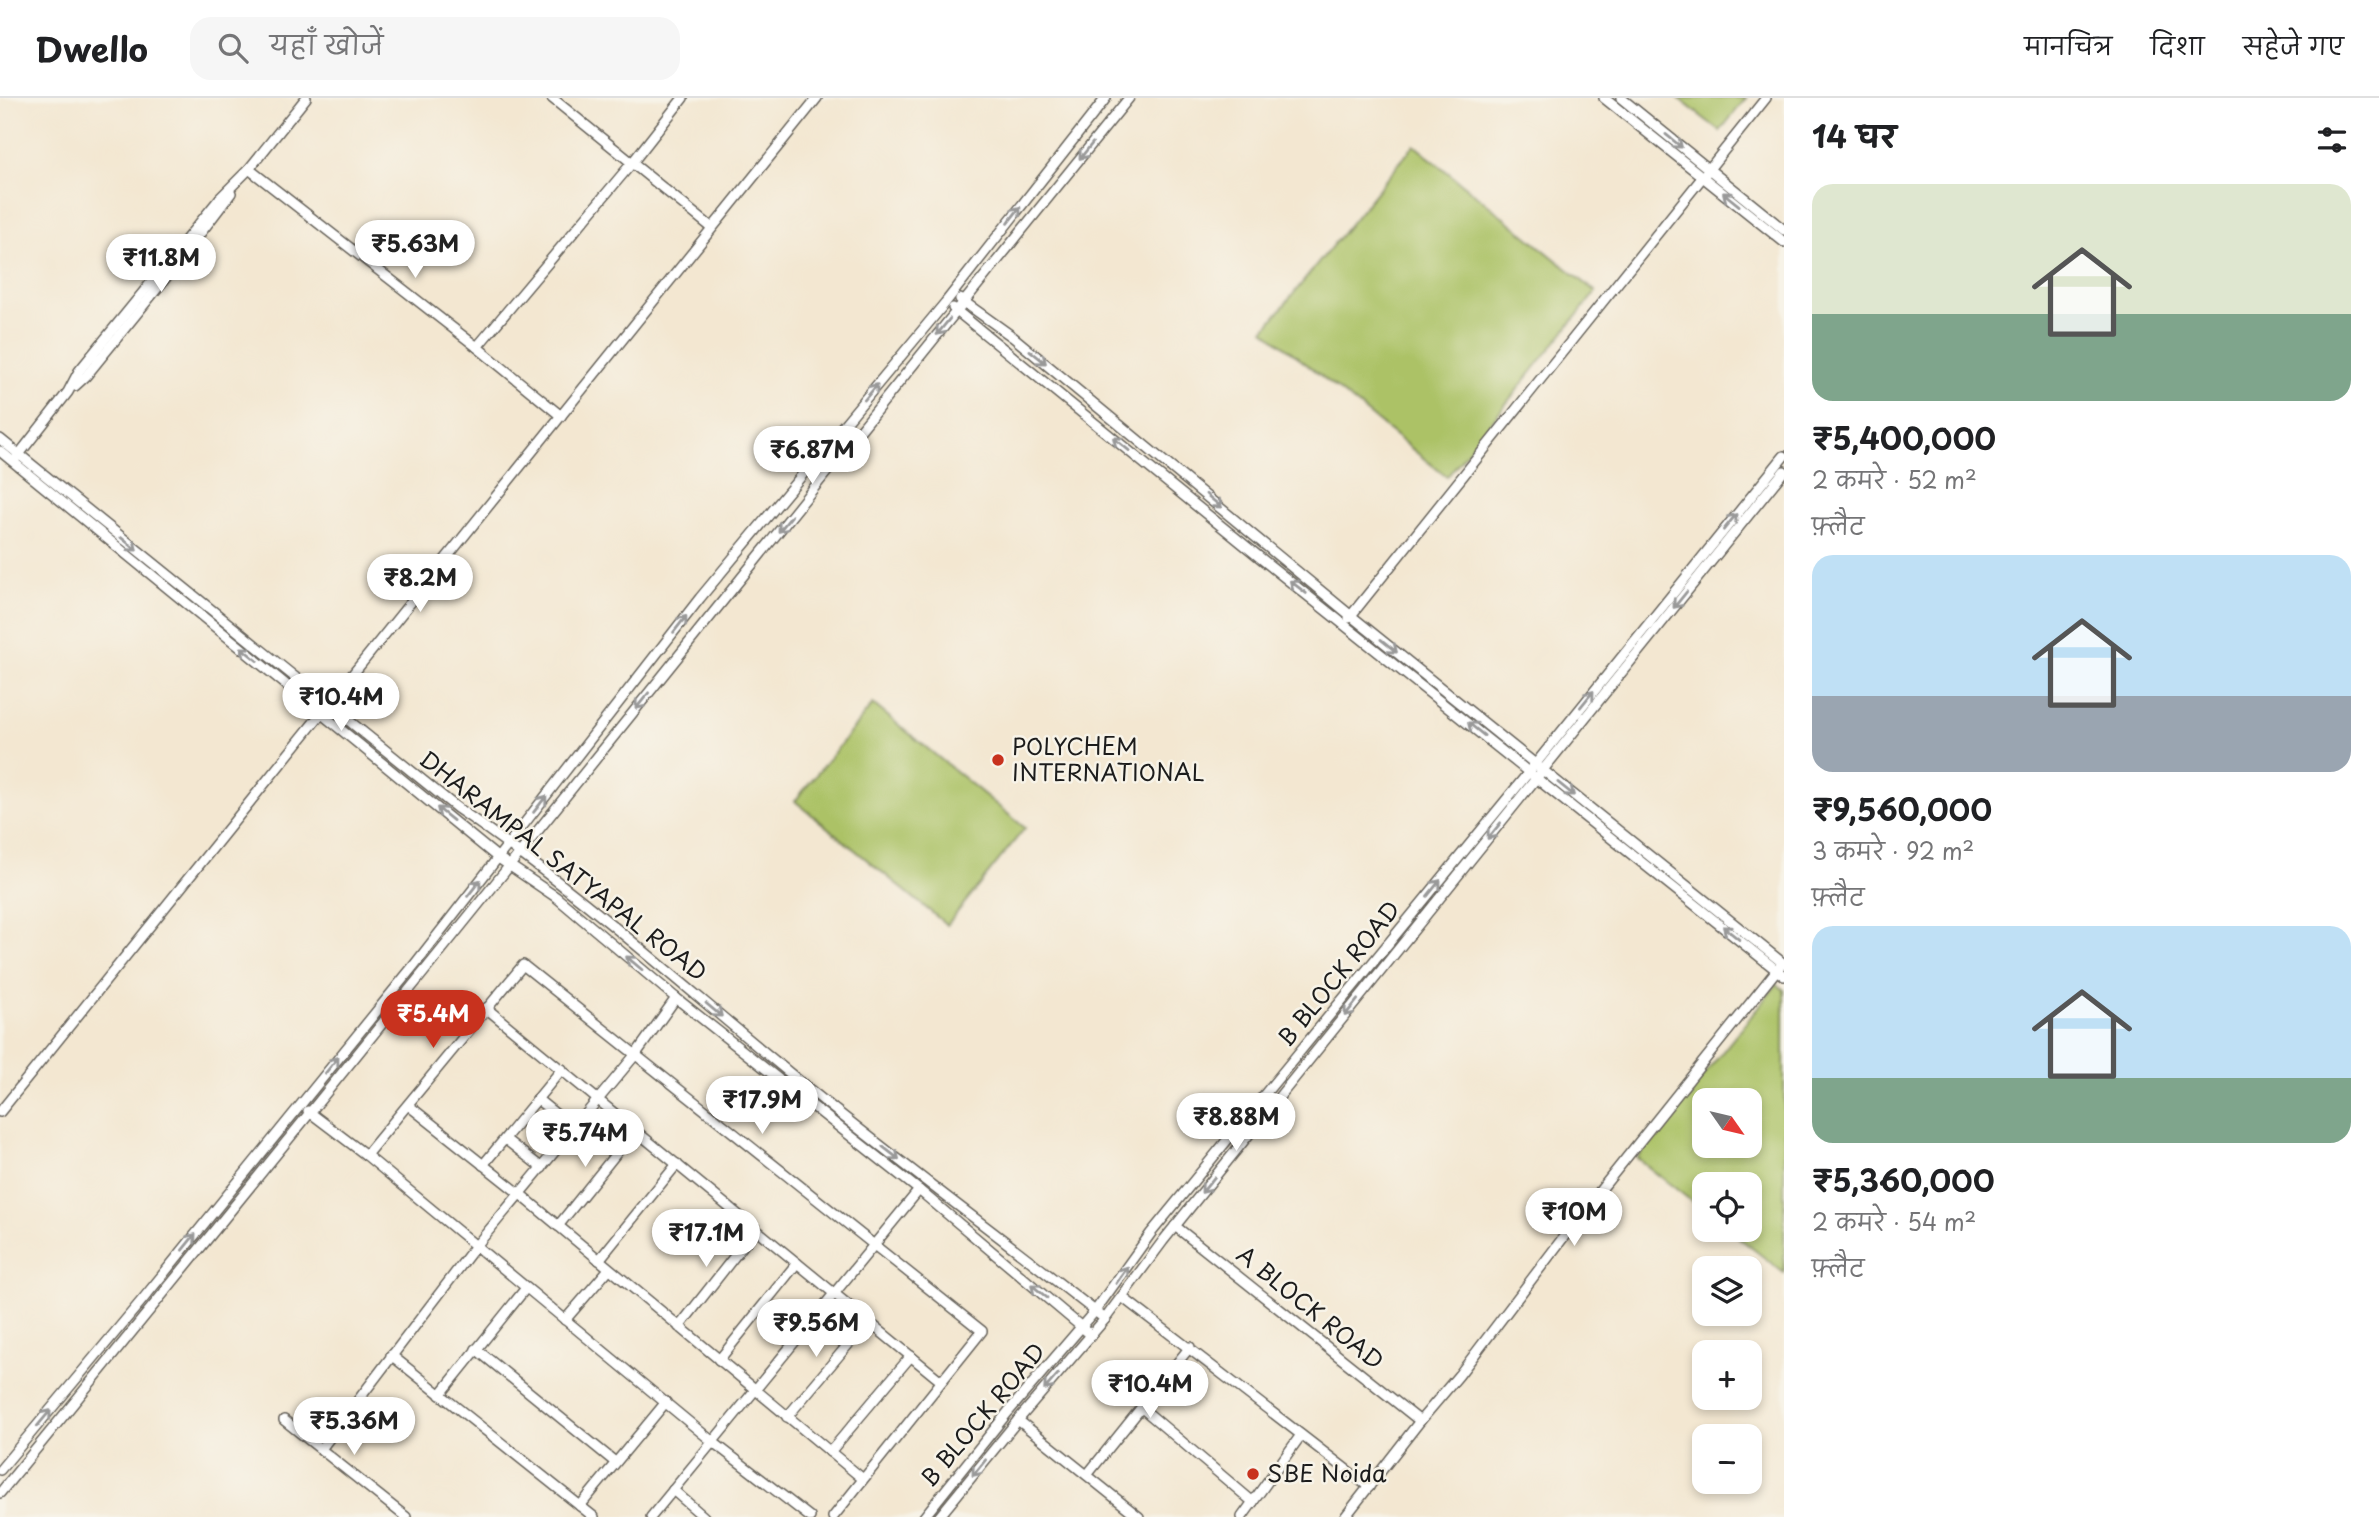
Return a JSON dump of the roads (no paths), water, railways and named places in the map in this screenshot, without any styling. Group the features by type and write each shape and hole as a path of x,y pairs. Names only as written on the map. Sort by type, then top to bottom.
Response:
{"street":[{"path":"16,458 68,392 79,372 220,198 249,169 306,98"},
{"path":"552,98 711,227"},
{"path":"477,347 632,163 682,98"},
{"path":"0,1112 817,98"},
{"path":"0,1470 143,1299 415,964 700,598 945,303 1106,98"},
{"path":"0,1493 1129,98"},
{"path":"1604,98 1784,230"},
{"path":"1621,98 1784,242"},
{"path":"1344,624 1766,98"},
{"path":"249,169 561,416"},
{"path":"952,293 1007,332 1084,394 1532,768"},
{"path":"945,303 1344,624 1540,774 1782,968 1575,1222 1459,1375 1345,1517"},
{"name":"DHARAMPAL SATYAPAL ROAD","path":"0,439 16,458 497,857 556,897 676,998 919,1190 1091,1335"},
{"name":"DHARAMPAL SATYAPAL ROAD","path":"0,451 16,458 457,807 509,843 829,1105 1105,1320"},
{"name":"B BLOCK ROAD","path":"923,1517 1095,1311 1151,1233 1784,456"},
{"name":"B BLOCK ROAD","path":"940,1517 1018,1420 1105,1320 1175,1226 1784,471"},
{"path":"366,1155 523,965 982,1331 833,1517"},
{"path":"321,1449 475,1247 636,1054 676,998"},
{"path":"486,1008 941,1381"},
{"path":"483,1165 562,1069"},
{"path":"537,1099 574,1129"},
{"path":"300,1105 366,1155 713,1442 810,1517"},
{"path":"408,1105 520,1194 863,1479"},
{"path":"558,1226 635,1130"},
{"path":"505,1139 542,1168"},
{"path":"599,1260 677,1164"},
{"path":"651,1517 919,1190"},
{"name":"A BLOCK ROAD","path":"1175,1226 1420,1421"},
{"path":"679,1326 757,1229"},
{"path":"719,1360 797,1263"},
{"path":"565,1320 609,1269"},
{"path":"440,1395 526,1288"},
{"path":"1122,1297 1369,1488"},
{"path":"788,1416 868,1321"},
{"path":"1087,1475 1190,1347"},
{"path":"476,1349 615,1462"},
{"path":"391,1355 594,1517"},
{"path":"831,1452 911,1356"},
{"path":"580,1506 666,1402"},
{"path":"1142,1408 1253,1502"},
{"path":"284,1420 406,1517"},
{"path":"1018,1420 1139,1517"},
{"path":"1242,1517 1301,1435"},
{"path":"673,1490 704,1517"}],"place":[{"name":"POLYCHEM INTERNATIONAL","path":"998,760"},
{"name":"SBE Noida","path":"1253,1474"}]}
